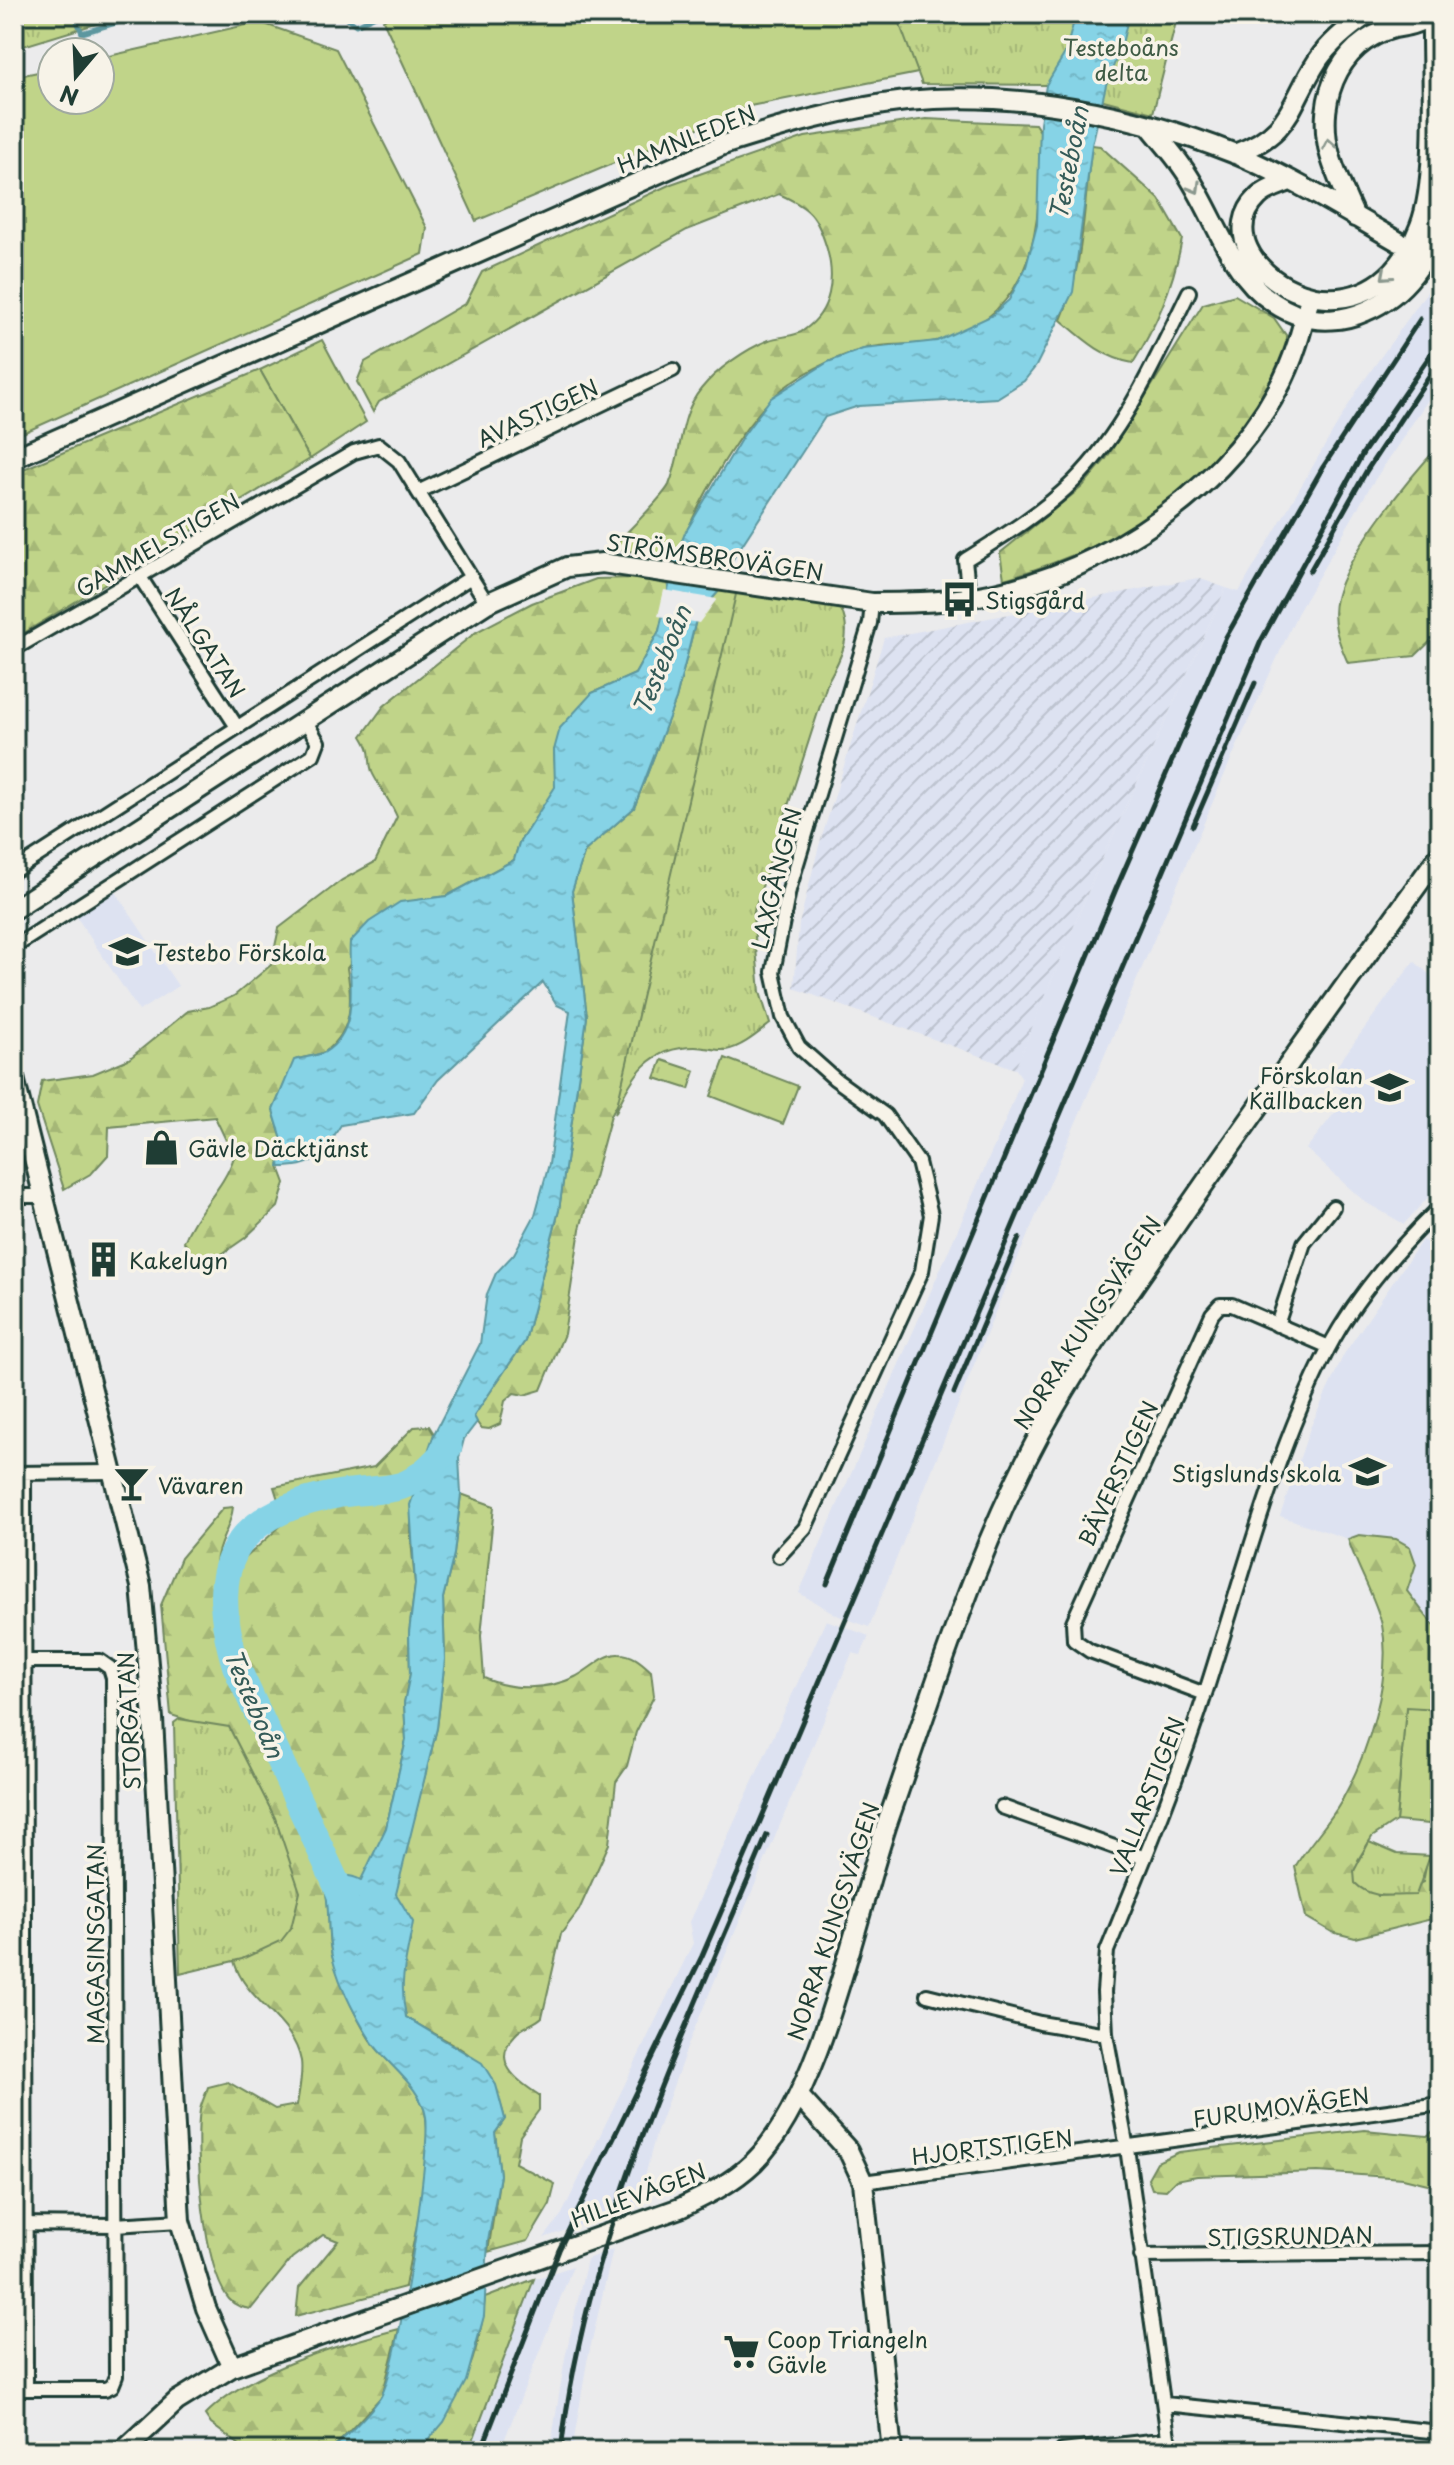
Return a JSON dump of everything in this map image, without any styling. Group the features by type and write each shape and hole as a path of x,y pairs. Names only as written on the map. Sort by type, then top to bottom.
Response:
{"street":[{"path":"1235,154 1276,132 1325,51 1368,14"},
{"path":"1290,181 1258,196 1250,208 1246,236 1248,250 1266,274 1310,297 1339,299 1367,290 1384,279 1411,246 1421,223 1430,145 1433,15 1366,37 1347,54 1332,82 1325,119 1329,153 1355,217"},
{"name":"HAMNLEDEN","path":"14,458 723,145 800,121 907,101 1018,101 1070,107 1149,125 1235,154 1399,242"},
{"path":"1149,125 1184,168 1241,273 1268,300 1305,318 1323,321 1359,315 1397,293 1427,254 1440,220"},
{"path":"969,597 965,560 1031,516 1075,481 1119,424 1189,292"},
{"name":"STRÖMSBROVÄGEN","path":"14,909 487,603 536,579 575,565 631,567 872,603 969,597 1012,588 1085,562 1179,506 1245,442 1278,389 1310,297"},
{"name":"AVASTIGEN","path":"418,492 673,370"},
{"name":"GAMMELSTIGEN","path":"14,649 354,452 379,445 393,454 418,492"},
{"path":"418,492 487,603"},
{"name":"NÅLGATAN","path":"140,577 237,727"},
{"path":"14,871 471,577"},
{"name":"LAXGÅNGEN","path":"779,1556 805,1528 916,1285 922,1271 931,1215 918,1162 885,1115 799,1047 783,1017 773,972 789,890 870,623 872,603"},
{"path":"14,947 313,755 318,742 305,720"},
{"name":"NORRA KUNGSVÄGEN","path":"799,2096 879,1849 966,1600 999,1515 1054,1407 1287,1064 1440,854"},
{"name":"STORGATAN","path":"14,1078 146,1617 180,2221 206,2308 232,2367"},
{"path":"14,1196 44,1196"},
{"path":"1277,1325 1304,1243 1333,1207"},
{"name":"VALLARSTIGEN","path":"1170,2445 1127,2148 1106,2034 1104,1992 1107,1951 1205,1694 1250,1550 1297,1417 1329,1347 1396,1250 1440,1207"},
{"name":"BÄVERSTIGEN","path":"1205,1694 1090,1651 1074,1640 1073,1622 1212,1314 1220,1305 1232,1305 1329,1347"},
{"path":"112,1472 19,1473 20,2389 105,2389 112,2386 116,2376 115,2225"},
{"name":"MAGASINSGATAN","path":"19,1661 91,1660 107,1665 113,1678 115,2225"},
{"path":"1002,1807 1145,1858"},
{"path":"927,1995 1040,2023 1106,2034"},
{"path":"799,2096 848,2150 863,2182 892,2451"},
{"name":"HILLEVÄGEN","path":"232,2367 680,2208 723,2187 753,2162 776,2136 799,2096"},
{"name":"FURUMOVÄGEN","path":"1127,2148 1440,2104"},
{"name":"HJORTSTIGEN","path":"863,2182 1127,2148"},
{"path":"20,2224 115,2225 180,2221"},
{"name":"STIGSRUNDAN","path":"1141,2256 1440,2253"},
{"path":"123,2451 177,2401 232,2367"},
{"path":"1165,2404 1440,2432"},
{"path":"1062,2451 1170,2445"}],"shaded area":[{"path":"1429,289 1440,296 1440,382 1370,487 1297,614 1229,764 1000,1300 869,1627 839,1616 799,1593 1006,1119 1022,1078 1015,1068 1097,870 1226,588 1239,592 1358,389"},
{"path":"1198,578 1226,588 1097,870 1015,1069 794,988 799,924 819,846 884,638"},
{"name":"Testebo Förskola","path":"115,891 178,986 139,1011 76,916"},
{"name":"Förskolan Källbacken","path":"1414,961 1440,984 1440,1184 1404,1224 1365,1202 1306,1149 1348,1096 1328,1078"},
{"name":"Stigslunds skola","path":"1422,1240 1440,1249 1440,1634 1407,1591 1416,1564 1359,1535 1348,1539 1280,1516 1310,1428 1344,1354"},
{"path":"826,1620 869,1636 861,1655 852,1653 689,2042 655,2137 638,2204 544,2238 562,2214 693,1943 689,1922"},
{"path":"613,2249 587,2362 572,2451 550,2451 565,2358 587,2259"},
{"path":"573,2266 500,2451 469,2451 534,2279"}],"green space":[{"path":"14,14 128,14 56,36 36,36 36,42 14,49"},
{"path":"392,14 961,14 938,69 750,106 476,221 383,20"},
{"name":"Testeboåns delta","path":"896,14 1178,14 1153,113 1046,85 922,84"},
{"path":"259,22 336,49 427,228 423,254 14,437 14,77 36,72 36,116 116,116 116,54"},
{"path":"926,119 1035,124 1041,133 1035,231 1027,261 1015,287 996,310 970,328 927,343 873,347 855,352 808,372 774,396 724,462 675,559 612,548 669,485 688,411 701,389 723,367 751,349 769,340 801,332 826,304 831,271 823,237 816,220 798,204 779,194 687,230 379,402 373,412 357,382 365,362 466,303 482,272 671,184 805,137"},
{"path":"1092,145 1100,146 1159,199 1182,239 1164,303 1133,363 1103,352 1061,320 1079,256"},
{"path":"1235,295 1274,318 1290,341 1265,396 1229,452 1180,497 1132,526 1056,562 1004,579 1000,553 1082,487 1106,459 1203,304"},
{"path":"322,340 366,422 310,459 260,370"},
{"path":"260,370 310,459 14,639 14,473"},
{"path":"1440,445 1440,632 1415,656 1348,663 1334,615 1342,580 1380,518"},
{"path":"633,578 671,585 659,631 635,674 592,693 554,750 556,787 519,843 514,860 447,896 400,903 347,968 350,1002 342,1033 326,1051 295,1060 273,1110 283,1143 279,1167 285,1183 278,1207 245,1238 219,1256 193,1259 184,1242 234,1157 215,1117 109,1127 108,1155 92,1173 64,1189 37,1106 42,1081 93,1074 129,1059 188,1011 209,1007 234,996 271,965 279,928 342,880 375,862 397,817 372,772 369,752 362,736 384,706 476,632 532,603 596,579"},
{"path":"737,590 676,1043 642,1059 611,1115 580,1229 564,1334 541,1390 524,1395 514,1393 505,1401 500,1424 489,1429 481,1428 473,1417 525,1341 559,1210 587,1017 572,891 585,851 634,808 676,699 697,616 719,591"},
{"path":"737,590 841,609 846,628 844,646 828,681 753,915 760,992 770,1024 732,1048 679,1048 654,1058 628,1087 615,1114"},
{"path":"725,1058 798,1086 783,1124 711,1096"},
{"path":"662,1060 695,1071 689,1089 655,1078"},
{"path":"429,1426 434,1434 410,1528 415,1584 409,1633 410,1674 404,1703 406,1740 386,1828 361,1880 324,1885 332,1955 346,1994 370,2040 418,2096 426,2118 427,2160 405,2287 296,2316 299,2288 338,2241 323,2235 292,2258 251,2309 245,2308 231,2301 220,2284 207,2237 198,2152 201,2107 208,2087 228,2082 275,2109 297,2105 301,2061 289,2033 248,1988 234,1961 219,1730 171,1715 161,1605 181,1558 223,1508 233,1507 216,1563 232,1570 285,1522 274,1487 374,1467 414,1427"},
{"path":"461,1494 494,1506 481,1636 484,1678 518,1687 553,1684 575,1677 608,1656 624,1654 651,1671 654,1696 636,1732 627,1766 616,1782 609,1844 579,1910 561,1934 542,2017 515,2035 505,2053 509,2070 539,2095 539,2110 520,2136 515,2163 555,2184 550,2204 528,2241 488,2252 500,2175 495,2133 505,2119 490,2079 481,2066 457,2047 406,2017 401,1993 403,1961 410,1941 395,1894 437,1728 445,1659 443,1598 454,1554"},
{"path":"1359,1535 1396,1539 1410,1547 1416,1564 1407,1591 1440,1634 1440,1709 1406,1707 1396,1821 1372,1837 1358,1860 1378,1896 1394,1895 1423,1882 1427,1862 1436,1847 1440,1847 1440,1917 1355,1938 1332,1932 1306,1917 1295,1867 1336,1810 1351,1783 1381,1692 1384,1668 1382,1625 1348,1539"},
{"path":"1406,1706 1440,1709 1440,1825 1396,1821"},
{"path":"179,1719 229,1727 275,1818 300,1892 291,1928 281,1941 242,1959 180,1974 174,1723"},
{"path":"1369,1842 1397,1854 1430,1856 1416,1895 1376,1894 1355,1883 1354,1871"},
{"path":"1440,2126 1440,2187 1403,2178 1318,2172 1197,2176 1176,2180 1166,2190 1152,2189 1148,2178 1157,2162 1179,2152 1365,2130 1427,2136"},
{"path":"534,2279 469,2451 419,2451 445,2417 465,2380 478,2340 485,2298"},
{"path":"399,2329 382,2396 331,2451 248,2451 211,2424 205,2415 246,2384 270,2372 323,2351"}],"water":[{"path":"1076,14 1129,14 1122,44 1106,85 1092,145 1073,292 1036,366 1024,381 997,398 859,406 825,417 731,562 719,591 697,616 676,699 634,808 585,851 572,891 587,1017 559,1210 525,1341 474,1416 477,1422 464,1439 459,1458 461,1494 454,1554 443,1598 445,1659 437,1728 396,1894 413,1922 403,1980 406,2017 482,2063 496,2085 505,2119 495,2133 500,2175 488,2241 484,2316 466,2381 444,2422 419,2451 331,2451 375,2405 387,2380 412,2260 426,2117 417,2095 377,2049 345,1993 332,1956 324,1884 342,1876 361,1880 386,1828 406,1740 404,1703 410,1674 409,1633 415,1584 410,1505 434,1434 480,1344 487,1294 496,1273 514,1254 535,1215 549,1164 570,1011 557,1005 543,982 438,1080 414,1113 341,1125 323,1151 302,1165 279,1167 283,1143 273,1110 294,1060 325,1052 345,1030 351,1002 350,942 369,922 400,902 447,896 514,860 519,843 555,787 554,750 560,728 592,693 635,674 659,631 675,559 685,533 743,436 771,398 828,362 863,349 937,341 991,316 1009,300 1026,267 1037,225 1040,123 1046,85 1065,53"}],"pier":[{"path":"664,590 717,599 699,623 658,616"}],"waterway":[{"path":"74,14 82,33 146,14"},
{"path":"341,14 356,25 380,14"},
{"name":"Testeboån","path":"348,1909 236,1666 227,1631 224,1600 226,1574 235,1551 249,1532 271,1516 299,1504 334,1495 401,1486 421,1475 448,1448"}],"tunnel":[{"path":"1399,242 1440,267"}],"railway":[{"path":"827,1584 1116,889 1226,637 1323,467 1420,319"},
{"path":"481,2451 559,2250 702,1956 1261,641 1363,453 1440,341"},
{"path":"1310,571 1367,470 1433,370"},
{"path":"1193,826 1255,683"},
{"path":"954,1393 1019,1238"},
{"path":"561,2451 574,2370 592,2291 615,2213 671,2060 767,1835"}],"place":[{"name":"Stigsgård","path":"959,599"},
{"name":"Testebo Förskola","path":"127,951"},
{"name":"Förskolan Källbacken","path":"1389,1087"},
{"name":"Gävle Däcktjänst","path":"162,1147"},
{"name":"Kakelugn","path":"103,1259"},
{"name":"Stigslunds skola","path":"1367,1472"},
{"name":"Vävaren","path":"132,1484"},
{"name":"Coop Triangeln Gävle","path":"741,2351"}]}
